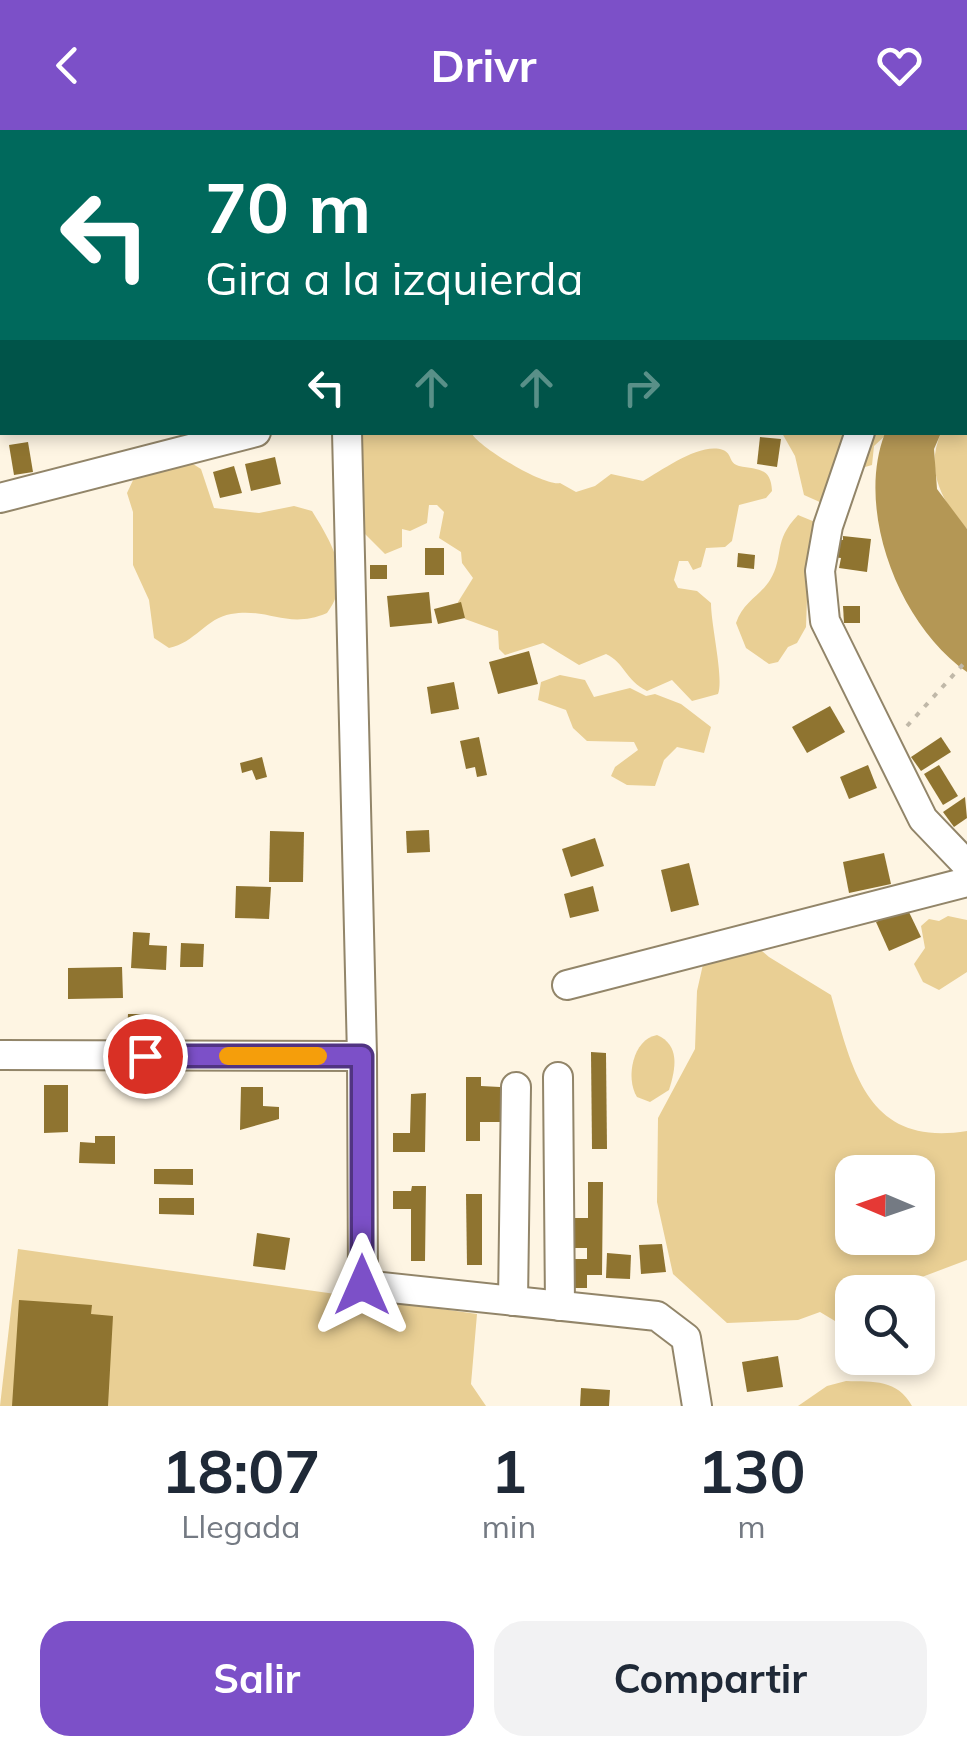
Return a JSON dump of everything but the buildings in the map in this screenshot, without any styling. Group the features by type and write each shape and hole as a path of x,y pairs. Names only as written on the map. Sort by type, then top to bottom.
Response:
{"street":[{"path":"0,498 244,435"},
{"path":"347,435 362,1056 362,1285 657,1316 686,1338 698,1406"},
{"path":"859,435 828,526 820,571 825,621 922,819 967,865"},
{"path":"567,985 967,882"},
{"path":"0,1055 362,1056"},
{"path":"558,1077 560,1306"},
{"path":"513,1301 516,1087"}],"path":[{"path":"886,748 967,660"}],"shaded area":[{"path":"359,435 474,435 512,464 576,492 595,486 611,474 643,481 682,458 704,450 723,450 736,465 766,473 772,491 766,498 739,505 732,541 725,547 706,548 701,567 693,570 688,561 679,561 674,580 678,588 697,591 711,603 719,676 718,694 692,701 672,680 647,691 606,654 579,665 543,643 505,655 499,649 498,631 465,619 458,602 473,578 462,563 461,552 439,538 444,512 437,505 429,505 427,523 410,531 402,529 402,547 385,554 357,526"},
{"path":"783,435 886,435 874,446 872,465 858,469 834,464 822,503 804,495 795,456"},
{"path":"884,435 940,435 934,449 937,489 967,529 967,672 921,626 889,564 880,530 877,463"},
{"path":"940,435 967,435 967,529 938,484 936,446"},
{"path":"185,459 201,469 214,508 259,513 294,506 312,511 333,549 339,574 335,600 327,613 300,619 231,614 169,648 154,638 149,600 133,565 133,512 127,493 135,476"},
{"path":"798,515 815,522 815,582 807,599 806,627 778,662 769,664 746,648 736,623 770,580 785,533"},
{"path":"560,675 585,680 594,697 630,688 681,704 711,727 704,753 677,747 664,760 655,786 627,785 611,776 615,767 638,750 634,742 587,741 573,728 566,710 538,700 541,682"},
{"path":"948,916 967,920 967,972 939,990 923,982 914,964 925,948 921,926 929,919 939,921"},
{"path":"737,930 769,957 831,995 858,1077 886,1116 907,1127 934,1133 967,1131 967,1260 927,1275 835,1275 835,1321 820,1312 798,1320 727,1323 673,1274 657,1202 658,1118 695,1049 697,991 706,951"},
{"path":"657,1035 670,1045 674,1066 669,1090 650,1102 637,1097 632,1070 642,1044"},
{"path":"18,1249 477,1314 471,1384 486,1406 0,1406"},
{"path":"846,1381 892,1386 912,1406 798,1406 827,1386"}],"slow traffic":[{"path":"228,1056 318,1056"}],"route":[{"path":"145,1056 362,1056 362,1285"}]}
